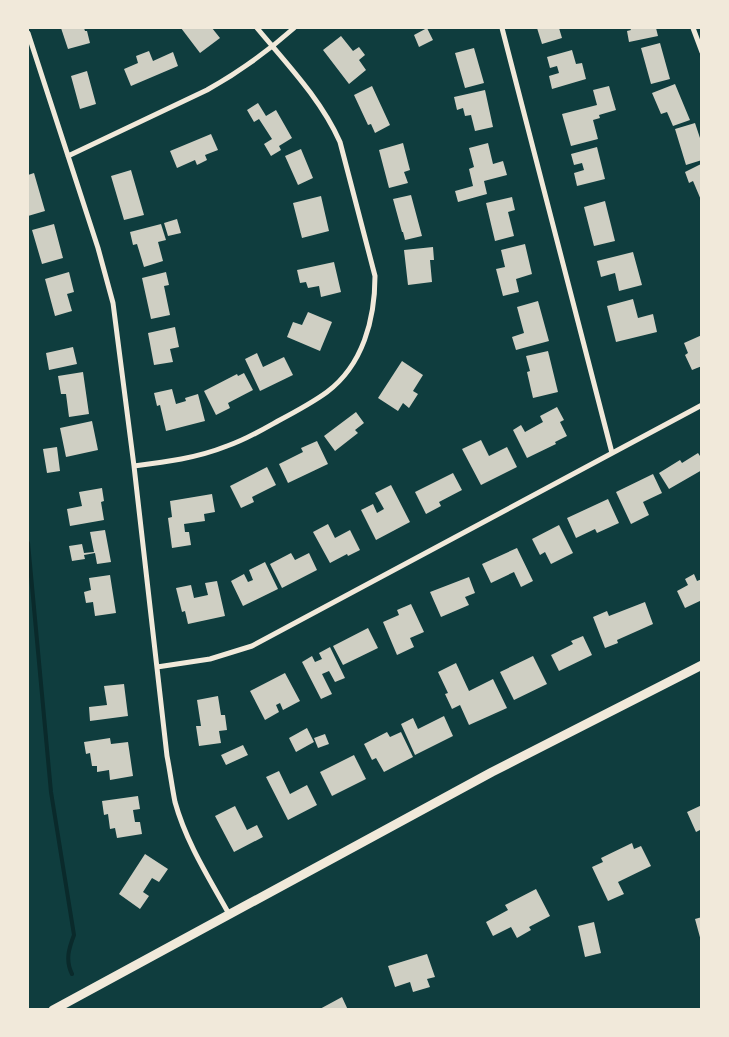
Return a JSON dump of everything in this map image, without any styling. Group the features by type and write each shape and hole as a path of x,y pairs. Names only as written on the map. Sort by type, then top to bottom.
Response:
{"main road":[{"path":"53,1010 514,761 702,664"}],"street":[{"path":"134,466 180,460 228,446 313,402 337,384 352,365 370,327 375,276 340,142 318,104 257,28"},
{"path":"68,156 207,90 241,70 273,47 294,28"},
{"path":"502,28 612,453"},
{"path":"693,28 702,52"},
{"path":"28,33 98,248 113,303 134,466 167,756 176,802 187,836 229,914"},
{"path":"157,666 210,659 252,646 702,405"}],"building":[{"path":"61,28 84,28 87,31 90,43 68,49"},
{"path":"181,28 212,28 220,38 200,53"},
{"path":"427,28 433,40 419,47 414,35"},
{"path":"537,28 559,28 562,38 542,44"},
{"path":"630,28 656,28 658,36 629,42 627,31 631,30"},
{"path":"341,36 353,51 359,47 365,55 359,60 366,70 349,84 323,50"},
{"path":"660,43 670,79 651,84 641,48"},
{"path":"474,48 484,83 465,88 455,53"},
{"path":"572,50 576,64 582,63 586,79 552,89 549,76 559,73 557,66 550,68 547,57"},
{"path":"149,51 153,61 173,52 178,66 131,86 124,69 138,63 136,56"},
{"path":"87,71 96,104 80,109 71,76"},
{"path":"675,84 690,120 673,126 667,112 661,114 652,93"},
{"path":"372,86 390,125 375,133 371,124 368,125 354,95"},
{"path":"609,86 616,110 599,115 600,118 593,120 598,139 571,146 562,114 597,105 593,90"},
{"path":"485,90 493,127 475,131 471,115 465,116 463,108 457,110 454,97"},
{"path":"258,103 266,116 276,110 292,138 279,146 281,150 271,156 264,144 272,139 259,119 254,122 247,110"},
{"path":"695,123 702,144 702,160 686,165 675,129"},
{"path":"211,134 218,150 205,155 207,160 197,165 195,160 177,168 170,151"},
{"path":"403,143 410,170 404,172 408,183 389,188 379,150"},
{"path":"488,143 493,164 503,161 507,175 484,181 487,194 458,202 455,191 473,186 469,169 474,167 469,148"},
{"path":"597,147 605,179 577,186 574,173 584,170 582,163 574,165 571,154"},
{"path":"301,149 313,178 298,185 285,156"},
{"path":"701,164 701,200 693,181 689,183 685,172"},
{"path":"131,170 144,215 124,220 111,176"},
{"path":"34,173 45,211 28,216 28,175"},
{"path":"411,195 422,236 405,240 393,199"},
{"path":"321,196 329,231 302,238 293,203"},
{"path":"512,197 515,210 508,212 514,236 495,241 486,203"},
{"path":"605,201 615,241 594,246 584,207"},
{"path":"177,219 181,233 168,236 164,223"},
{"path":"54,224 63,258 42,264 32,230"},
{"path":"161,224 166,240 158,242 163,261 144,267 137,244 133,245 130,232"},
{"path":"525,244 532,274 516,279 519,292 503,296 496,269 505,267 501,250"},
{"path":"433,247 434,260 430,260 432,282 408,285 404,250"},
{"path":"633,252 642,285 619,291 615,273 601,277 597,261"},
{"path":"334,262 341,292 321,297 319,286 308,288 306,282 300,283 297,270"},
{"path":"69,272 74,292 67,294 72,311 55,316 45,279"},
{"path":"166,272 169,285 164,286 170,315 151,319 142,278"},
{"path":"633,299 638,318 653,314 657,332 616,342 607,306"},
{"path":"538,301 549,341 516,350 512,337 524,333 517,307"},
{"path":"308,312 332,322 320,351 287,337 293,322 302,325"},
{"path":"175,327 179,347 170,349 173,362 154,365 148,333"},
{"path":"702,335 702,366 692,370 685,355 688,353 684,343"},
{"path":"73,347 77,364 49,370 46,353"},
{"path":"548,351 558,392 533,398 527,372 530,371 526,356"},
{"path":"257,353 263,367 284,357 293,375 260,391 245,359"},
{"path":"402,361 423,375 413,391 418,394 409,408 403,403 398,411 378,398"},
{"path":"83,372 89,414 69,417 66,394 61,394 58,376"},
{"path":"244,373 253,390 228,403 230,408 216,415 204,391 237,374 238,376"},
{"path":"172,389 176,404 186,401 185,398 198,394 205,421 166,431 160,405 157,406 154,393"},
{"path":"557,407 564,420 560,422 567,436 555,442 556,444 527,458 513,430 521,425 525,432 543,422 540,416"},
{"path":"356,412 364,423 355,430 358,433 335,451 324,436"},
{"path":"92,421 98,450 66,457 60,428"},
{"path":"481,440 489,456 507,447 517,467 481,485 462,449"},
{"path":"317,441 328,464 288,483 279,464 303,452 301,448"},
{"path":"57,447 60,471 47,473 43,449"},
{"path":"698,453 702,459 702,470 669,489 659,473 680,460 682,463"},
{"path":"267,467 276,485 252,497 254,502 241,508 230,486"},
{"path":"453,473 462,490 439,502 441,506 426,514 415,492"},
{"path":"653,474 662,493 643,502 649,515 631,524 616,492"},
{"path":"391,485 410,522 376,540 361,510 373,504 377,513 384,509 375,493"},
{"path":"102,488 104,501 101,502 104,520 70,526 67,509 82,506 79,492"},
{"path":"212,494 215,512 204,514 205,521 184,524 185,532 189,532 191,545 172,548 168,518 172,517 170,501"},
{"path":"608,499 619,523 597,533 595,529 576,538 567,518"},
{"path":"328,524 335,538 350,530 360,550 330,563 313,532"},
{"path":"559,525 573,553 551,564 545,552 540,555 532,539"},
{"path":"105,530 111,562 97,564 95,553 84,555 85,559 72,561 69,546 82,544 84,553 94,552 90,532"},
{"path":"517,548 533,581 521,587 514,572 491,583 482,564"},
{"path":"291,553 295,560 309,553 317,570 282,588 270,564"},
{"path":"265,562 278,589 243,606 231,581 244,574 248,582 253,580 249,570"},
{"path":"694,574 697,581 702,579 702,600 685,608 677,591 688,585 685,579"},
{"path":"110,575 116,613 95,616 93,602 86,603 84,592 91,590 89,578"},
{"path":"469,577 475,593 465,597 469,605 441,617 430,592"},
{"path":"217,581 225,616 188,624 185,611 182,612 176,588 191,585 194,598 208,595 205,583"},
{"path":"645,602 653,624 617,640 618,643 605,648 593,617 607,611 609,616"},
{"path":"411,604 424,632 410,638 414,647 397,655 383,622 399,615 397,610"},
{"path":"368,628 378,648 343,665 333,646"},
{"path":"583,636 592,655 559,671 551,655 573,644 571,641"},
{"path":"330,647 345,678 335,682 329,671 322,674 332,694 321,699 302,662 312,656 315,662 322,659 319,653"},
{"path":"533,656 547,684 514,700 500,672"},
{"path":"456,663 469,691 493,679 507,708 469,725 460,705 452,709 445,694 448,693 438,672"},
{"path":"285,673 300,701 283,710 280,703 276,705 279,712 265,720 250,691"},
{"path":"124,684 128,716 90,721 89,707 107,705 104,686"},
{"path":"218,696 221,715 225,715 227,730 219,731 221,743 199,746 196,726 201,726 197,700"},
{"path":"444,716 453,736 415,755 401,724 413,718 418,729"},
{"path":"307,728 314,742 296,752 289,738"},
{"path":"387,732 390,737 401,732 413,757 384,772 376,758 372,760 364,744"},
{"path":"325,734 329,744 318,748 314,738"},
{"path":"110,738 111,744 128,742 133,776 110,780 109,770 97,772 97,766 92,766 90,753 86,754 84,742"},
{"path":"243,745 248,755 226,765 221,755"},
{"path":"354,755 366,779 332,796 320,772"},
{"path":"279,771 290,794 307,785 317,805 288,820 266,777"},
{"path":"138,796 140,809 133,810 135,822 140,822 142,834 117,838 115,828 110,829 108,814 104,815 102,801"},
{"path":"702,805 702,829 696,832 687,812"},
{"path":"235,806 247,830 257,825 263,837 234,852 215,816"},
{"path":"632,843 634,849 641,846 651,866 618,882 624,894 608,901 592,867 603,862 601,858"},
{"path":"145,854 168,869 159,882 152,878 143,892 149,896 140,909 119,894"},
{"path":"536,889 550,916 529,927 531,930 517,938 511,927 493,936 486,922 508,910 505,905"},
{"path":"702,917 702,941 701,941 695,919"},
{"path":"594,922 601,953 585,957 578,926"},
{"path":"427,954 435,977 427,979 430,987 413,992 410,982 395,987 388,966"},
{"path":"342,997 348,1010 318,1010"}],"waterway":[{"path":"28,543 51,792 74,935 68,959 72,974"}]}
